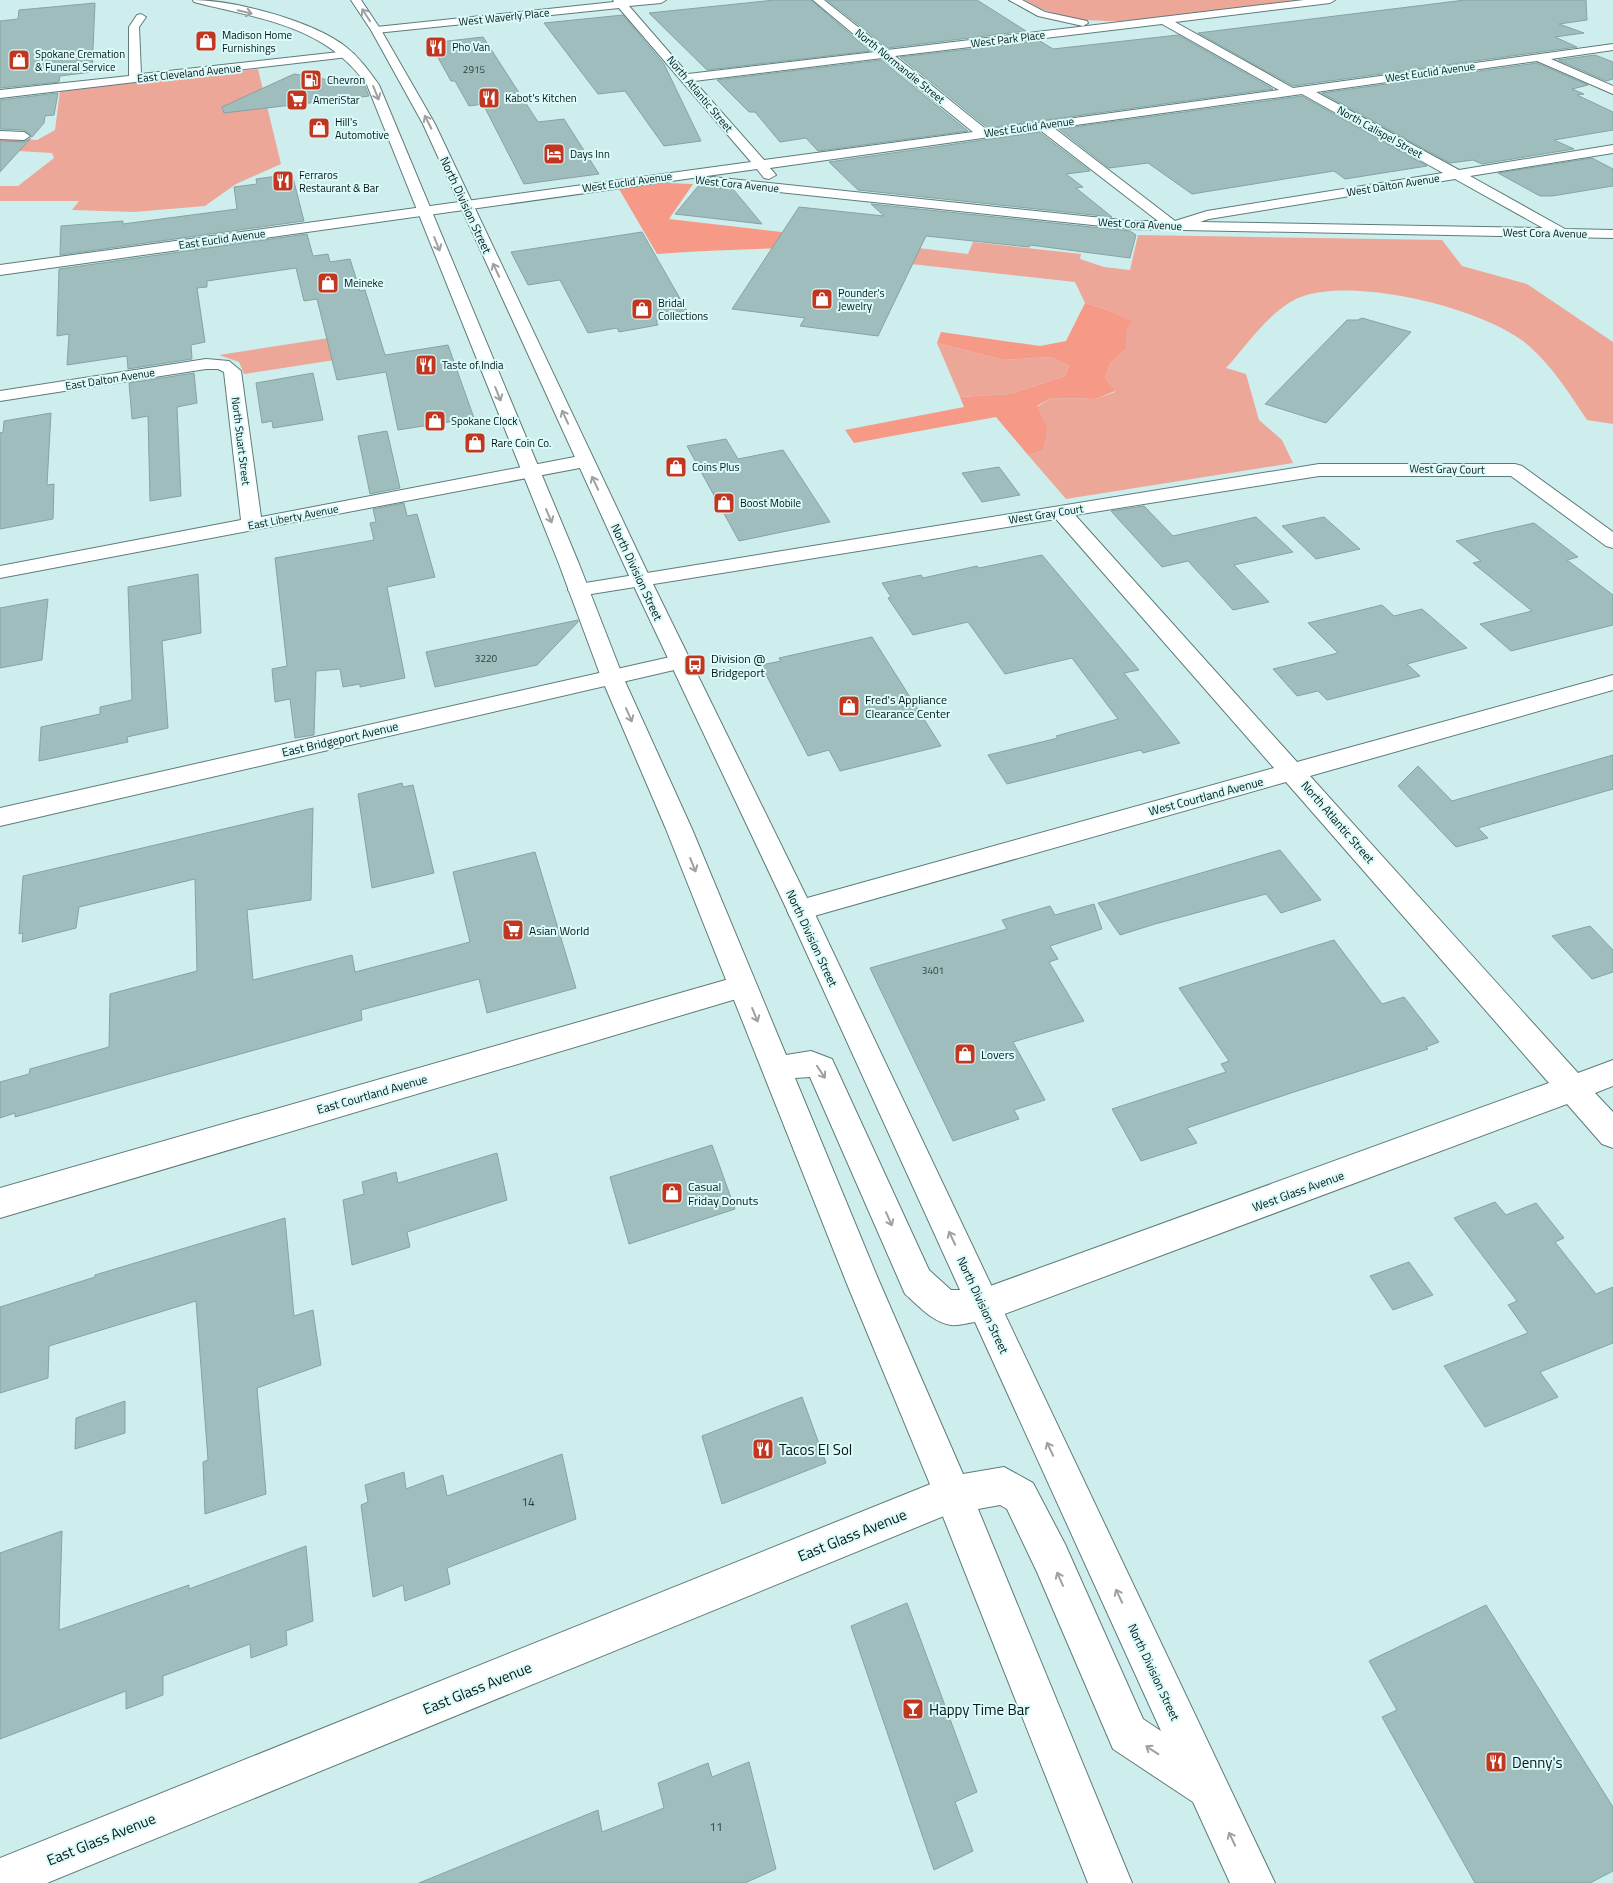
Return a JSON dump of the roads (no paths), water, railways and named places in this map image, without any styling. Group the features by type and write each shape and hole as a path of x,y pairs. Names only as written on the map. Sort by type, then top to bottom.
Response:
{"street":[{"path":"198,0 298,27 325,39 348,54 362,67 373,85 579,590 612,677 679,829 864,1284 953,1494 1110,1883"},
{"name":"North Division Street","path":"356,0 376,30 429,124 465,205 641,580 800,910 1253,1883"},
{"name":"West Waverly Place","path":"376,30 620,2 661,0"},
{"name":"North Normandie Street","path":"818,0 983,133"},
{"path":"1013,0 1042,14 1085,23 1112,24 1164,20"},
{"path":"1013,0 1064,32"},
{"name":"West Park Place","path":"686,78 1330,0"},
{"name":"North Atlantic Street","path":"620,2 759,164 782,188"},
{"path":"135,79 134,26 141,17"},
{"name":"North Calispel Street","path":"1164,20 1457,175 1563,234"},
{"name":"West Euclid Avenue","path":"444,208 1613,47"},
{"name":"East Cleveland Avenue","path":"0,94 348,54"},
{"path":"1538,57 1613,90"},
{"path":"1042,125 1174,226"},
{"path":"0,135 24,136"},
{"name":"West Dalton Avenue","path":"1174,226 1207,215 1613,149"},
{"name":"West Cora Avenue","path":"669,177 1131,225 1613,234"},
{"name":"East Euclid Avenue","path":"0,270 444,208"},
{"name":"East Dalton Avenue","path":"0,396 206,364 221,364"},
{"name":"North Stuart Street","path":"221,364 232,371 252,524"},
{"name":"East Liberty Avenue","path":"0,572 585,461"},
{"name":"West Gray Court","path":"579,590 1319,470 1515,470 1613,542"},
{"name":"North Atlantic Street","path":"1061,512 1613,1134"},
{"name":"East Bridgeport Avenue","path":"0,817 680,662"},
{"name":"West Courtland Avenue","path":"800,910 1613,682"},
{"name":"East Courtland Avenue","path":"0,1203 743,986"},
{"name":"West Glass Avenue","path":"777,1070 809,1063 816,1064 821,1068 917,1282 939,1302 951,1308 983,1305 1262,1204 1613,1073"},
{"name":"East Glass Avenue","path":"0,1880 953,1494 1004,1486 1020,1496 1051,1558 1128,1734 1207,1786"}],"place":[{"name":"Madison Home Furnishings","path":"206,41"},
{"name":"Pho Van","path":"436,47"},
{"name":"Spokane Cremation & Funeral Service","path":"19,60"},
{"name":"Chevron","path":"311,80"},
{"name":"Kabot's Kitchen","path":"489,98"},
{"name":"AmeriStar","path":"297,100"},
{"name":"Hill's Automotive","path":"319,128"},
{"name":"Days Inn","path":"554,154"},
{"name":"Ferraros Restaurant & Bar","path":"283,181"},
{"name":"Meineke","path":"328,283"},
{"name":"Pounder's Jewelry","path":"822,299"},
{"name":"Bridal Collections","path":"642,309"},
{"name":"Taste of India","path":"426,365"},
{"name":"Spokane Clock","path":"435,421"},
{"name":"Rare Coin Co.","path":"475,443"},
{"name":"Coins Plus","path":"676,467"},
{"name":"Boost Mobile","path":"724,503"},
{"name":"Division @ Bridgeport","path":"695,665"},
{"name":"Fred's Appliance Clearance Center","path":"849,706"},
{"name":"Asian World","path":"513,930"},
{"name":"Lovers","path":"965,1054"},
{"name":"Casual Friday Donuts","path":"672,1193"},
{"name":"Tacos El Sol","path":"763,1449"},
{"name":"Happy Time Bar","path":"913,1709"},
{"name":"Denny's","path":"1496,1762"}]}
